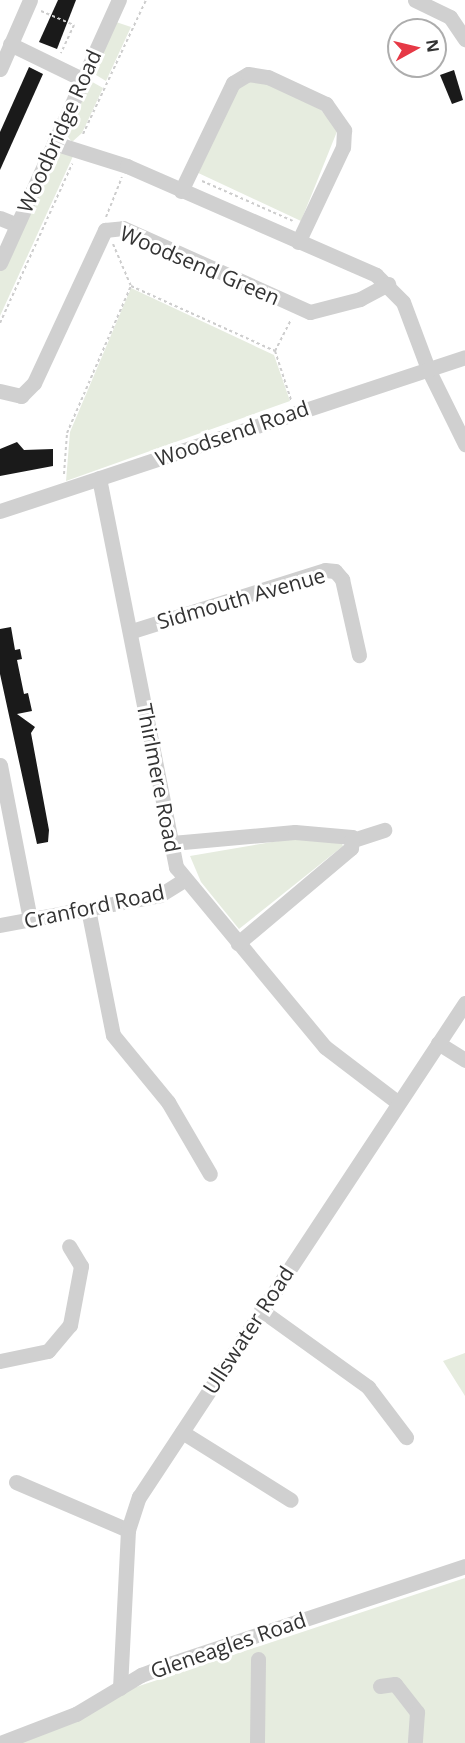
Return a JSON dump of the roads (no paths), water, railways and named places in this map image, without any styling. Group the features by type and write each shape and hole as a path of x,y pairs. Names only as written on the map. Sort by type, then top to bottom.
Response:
{"street":[{"name":"Woodbridge Road","path":"0,263 119,0"},
{"path":"415,0 450,17 465,37"},
{"path":"0,69 29,3"},
{"path":"10,44 82,79"},
{"path":"181,191 233,83 248,74 268,77 326,104 344,130 343,147 298,242"},
{"path":"54,143 127,166 388,284 403,302 428,369 465,444"},
{"path":"0,218 17,225"},
{"name":"Woodsend Green","path":"0,391 21,396 34,383 105,230 123,228 298,306 320,313 388,284"},
{"name":"Woodsend Road","path":"0,511 62,492 295,411 465,357"},
{"name":"Thirlmere Road","path":"99,478 132,631 176,867 184,880 325,1047 396,1101"},
{"name":"Sidmouth Avenue","path":"132,631 325,570 335,571 342,579 358,655"},
{"path":"0,765 30,919"},
{"path":"353,840 384,830"},
{"path":"172,843 296,832 347,834 353,840"},
{"path":"238,943 351,848 353,840"},
{"name":"Cranford Road","path":"0,925 166,894 184,880"},
{"path":"88,909 113,1035 168,1102 210,1174"},
{"name":"Ullswater Road","path":"120,1688 128,1530 139,1497 396,1101 465,1003"},
{"path":"438,1043 465,1060"},
{"path":"0,1361 48,1351 70,1325 81,1266 69,1246"},
{"path":"261,1310 368,1387 406,1437"},
{"path":"182,1432 291,1500"},
{"path":"15,1482 128,1530"},
{"name":"Gleneagles Road","path":"0,1743 76,1714 120,1688 172,1663 465,1566"},
{"path":"257,1743 258,1659"},
{"path":"380,1686 395,1684 417,1712 415,1743"}]}
